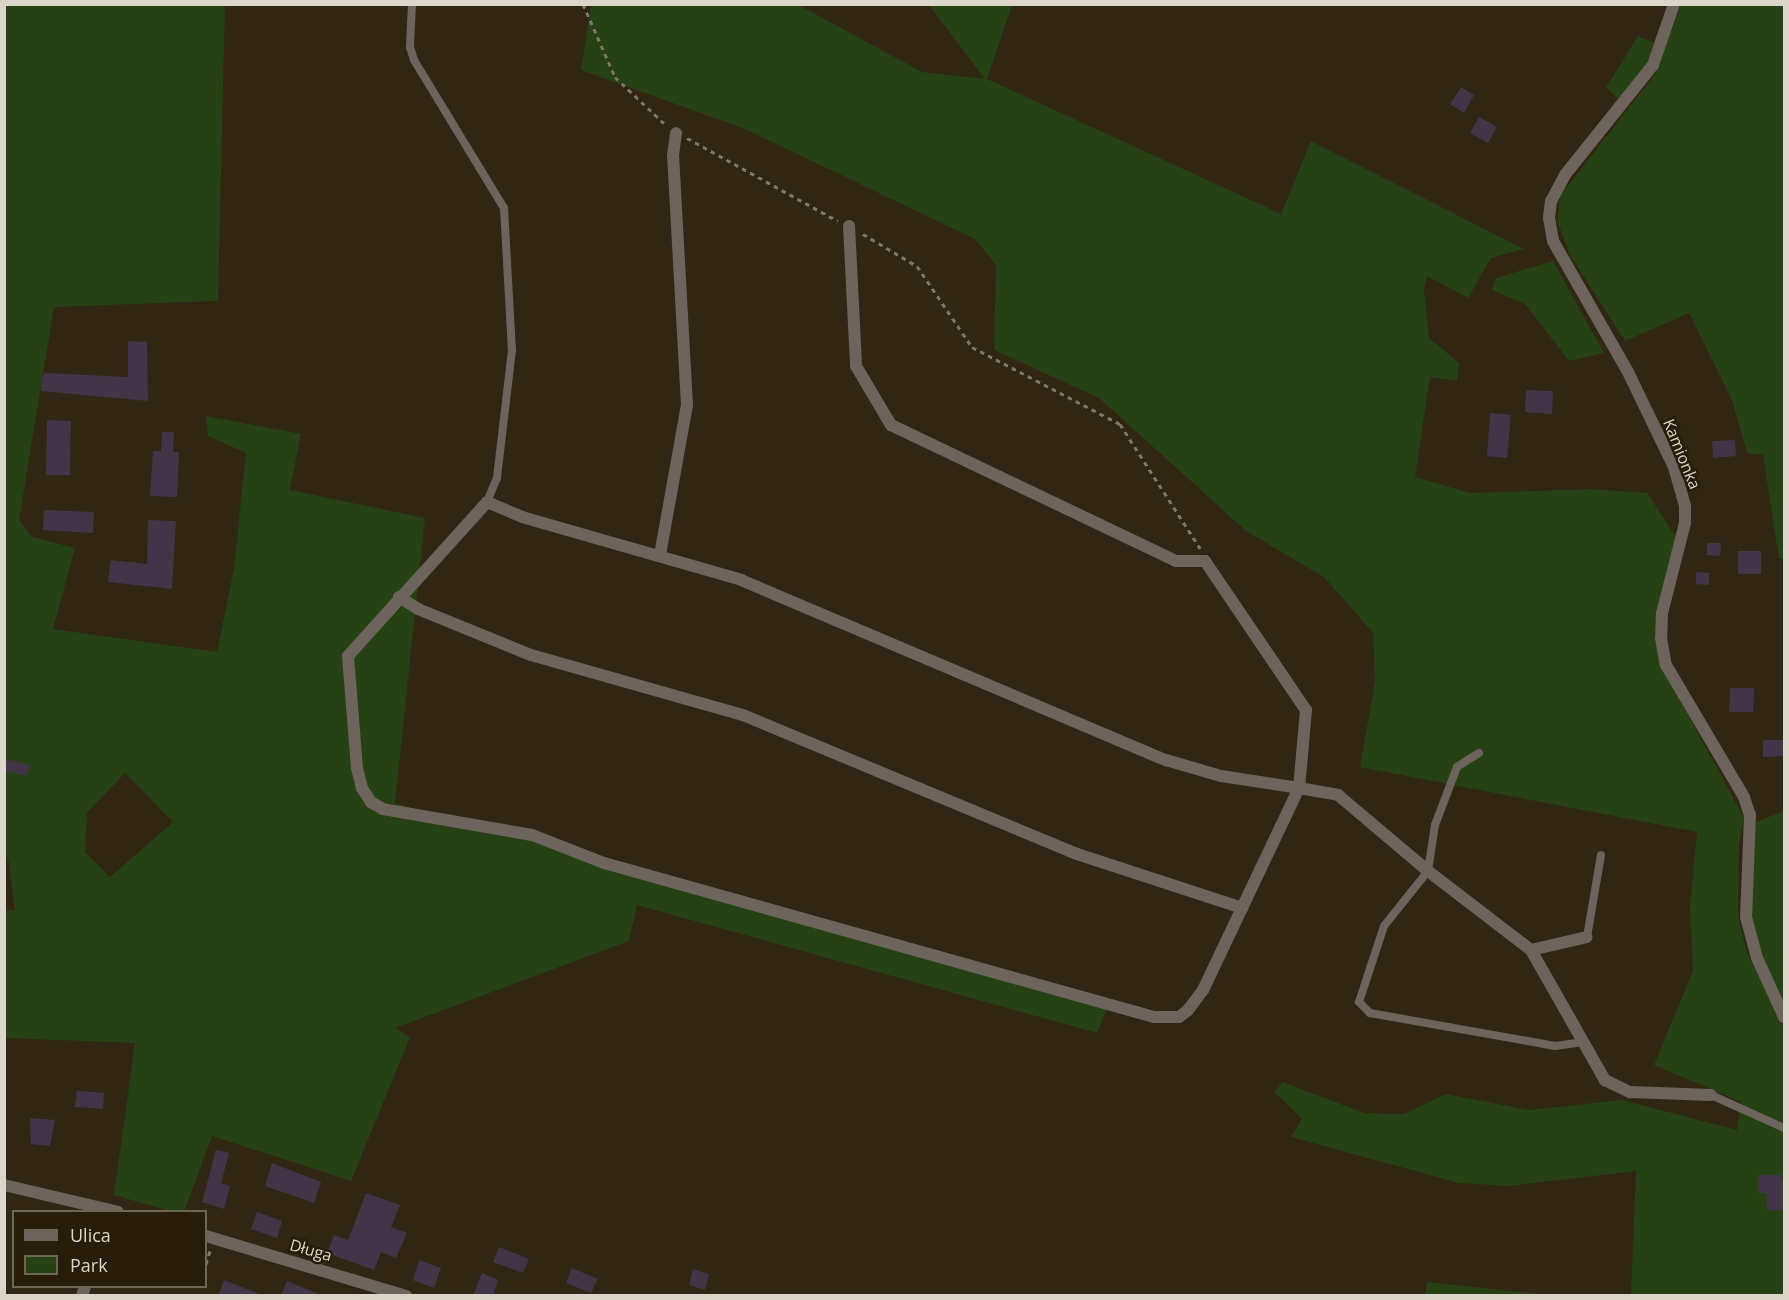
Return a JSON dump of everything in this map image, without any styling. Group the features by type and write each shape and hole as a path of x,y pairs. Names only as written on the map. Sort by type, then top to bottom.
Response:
{"street":[{"name":"Kamionka","path":"1674,4 1653,65 1565,175 1551,201 1550,218 1553,241 1628,372 1674,467 1682,496 1682,545 1662,612 1661,638 1665,665 1744,796 1750,815 1746,918 1757,958 1785,1017"},
{"path":"660,555 687,405 673,155 676,133"},
{"path":"849,226 856,366 891,425 1176,561 1205,561 1306,710 1299,788 1203,990 1187,1011 1179,1017 1154,1017 604,863 532,835 383,809 371,802 362,788 357,768 348,656 399,597 488,502 522,517 741,580 1166,760 1221,776 1299,788 1338,795 1428,871 1531,950 1605,1080 1630,1092 1711,1095"},
{"path":"399,597 418,609 531,655 743,715 1077,854 1242,908"},
{"path":"1531,950 1587,937"},
{"path":"4,1185 108,1210"},
{"name":"Długa","path":"207,1236 406,1296"}],"lane":[{"path":"412,4 410,47 414,60 504,208 512,350 497,478 488,502"},
{"path":"1479,753 1457,767 1435,825 1428,871 1384,926 1359,1002 1370,1013 1555,1046 1582,1042"},
{"path":"1587,937 1600,855"},
{"path":"1711,1095 1785,1128"}],"path":[{"path":"583,4 615,77 676,133 849,226 917,266 972,347 1120,424 1193,534 1205,561"},
{"path":"207,1260 210,1250"}],"green space":[{"path":"5,4 225,5 218,301 54,307 19,520 32,537 75,548 53,629 217,652 234,568 246,453 208,436 206,416 301,434 290,490 425,518 395,803 1109,1004 1097,1033 637,905 629,941 395,1028 410,1037 351,1181 212,1136 185,1210 166,1210 114,1195 135,1043 5,1038 5,911 15,910 8,857 4,857","holes":["125,773 173,822 110,877 85,852 87,813"]},
{"path":"797,4 922,72 985,79 929,5 1012,5 987,79 1281,214 1311,141 1524,249 1491,258 1468,298 1427,276 1424,289 1429,338 1459,363 1457,381 1430,377 1415,477 1470,493 1591,489 1647,493 1676,537 1661,665 1744,818 1739,844 1738,916 1747,952 1784,1029 1784,1295 1631,1295 1636,1171 1510,1186 1459,1183 1291,1137 1302,1119 1274,1092 1283,1082 1364,1113 1404,1114 1446,1094 1529,1110 1622,1100 1737,1130 1741,1102 1654,1065 1693,971 1690,907 1697,832 1360,767 1375,681 1373,633 1324,577 1246,531 1099,398 994,350 996,265 975,239 745,129 581,70 591,5"},
{"path":"1681,5 1784,5 1784,558 1779,559 1763,455 1747,453 1732,400 1689,313 1625,341 1570,255 1558,223 1560,196 1656,73"},
{"path":"1638,36 1654,43 1646,67 1619,100 1606,88"},
{"path":"1553,261 1604,353 1569,361 1526,305 1492,290 1496,278"},
{"path":"1784,811 1784,1010 1762,959 1751,917 1756,822"},
{"path":"1427,1282 1549,1295 1425,1295"}],"building":[{"path":"1461,87 1474,95 1464,113 1450,104"},
{"path":"1479,117 1497,127 1488,143 1470,133"},
{"path":"128,341 147,342 148,401 41,391 42,376 46,373 128,377"},
{"path":"1526,390 1553,391 1552,414 1525,412"},
{"path":"1490,413 1511,415 1507,458 1487,456"},
{"path":"47,420 71,421 70,475 46,475"},
{"path":"162,432 174,432 173,452 179,452 177,497 150,496 153,451 161,451"},
{"path":"1735,440 1736,456 1713,458 1712,441"},
{"path":"44,510 94,512 93,533 43,530"},
{"path":"148,520 176,521 172,589 108,582 111,560 147,564"},
{"path":"1707,543 1721,543 1720,556 1707,555"},
{"path":"1738,551 1761,551 1761,574 1738,574"},
{"path":"1696,572 1709,573 1709,585 1696,584"},
{"path":"1730,688 1754,688 1753,712 1729,712"},
{"path":"1763,740 1785,740 1785,756 1763,757"},
{"path":"4,759 30,765 27,776 4,771"},
{"path":"77,1091 104,1093 103,1109 75,1107"},
{"path":"30,1118 55,1120 50,1146 31,1144"},
{"path":"216,1150 229,1153 221,1183 230,1186 224,1209 202,1202"},
{"path":"272,1163 321,1182 314,1203 265,1186"},
{"path":"1758,1175 1781,1175 1781,1180 1785,1180 1785,1210 1767,1210 1767,1193 1758,1193"},
{"path":"366,1193 400,1205 391,1227 407,1233 396,1258 381,1252 374,1270 327,1253 334,1235 348,1240"},
{"path":"257,1212 282,1221 277,1238 251,1229"},
{"path":"499,1247 529,1259 523,1273 493,1262"},
{"path":"419,1260 441,1268 434,1288 413,1280"},
{"path":"572,1268 598,1279 591,1293 566,1283"},
{"path":"693,1269 709,1274 705,1290 689,1285"},
{"path":"482,1273 498,1280 493,1296 473,1296"},
{"path":"224,1280 262,1295 262,1296 218,1296"},
{"path":"287,1281 321,1295 321,1296 281,1296"}]}
